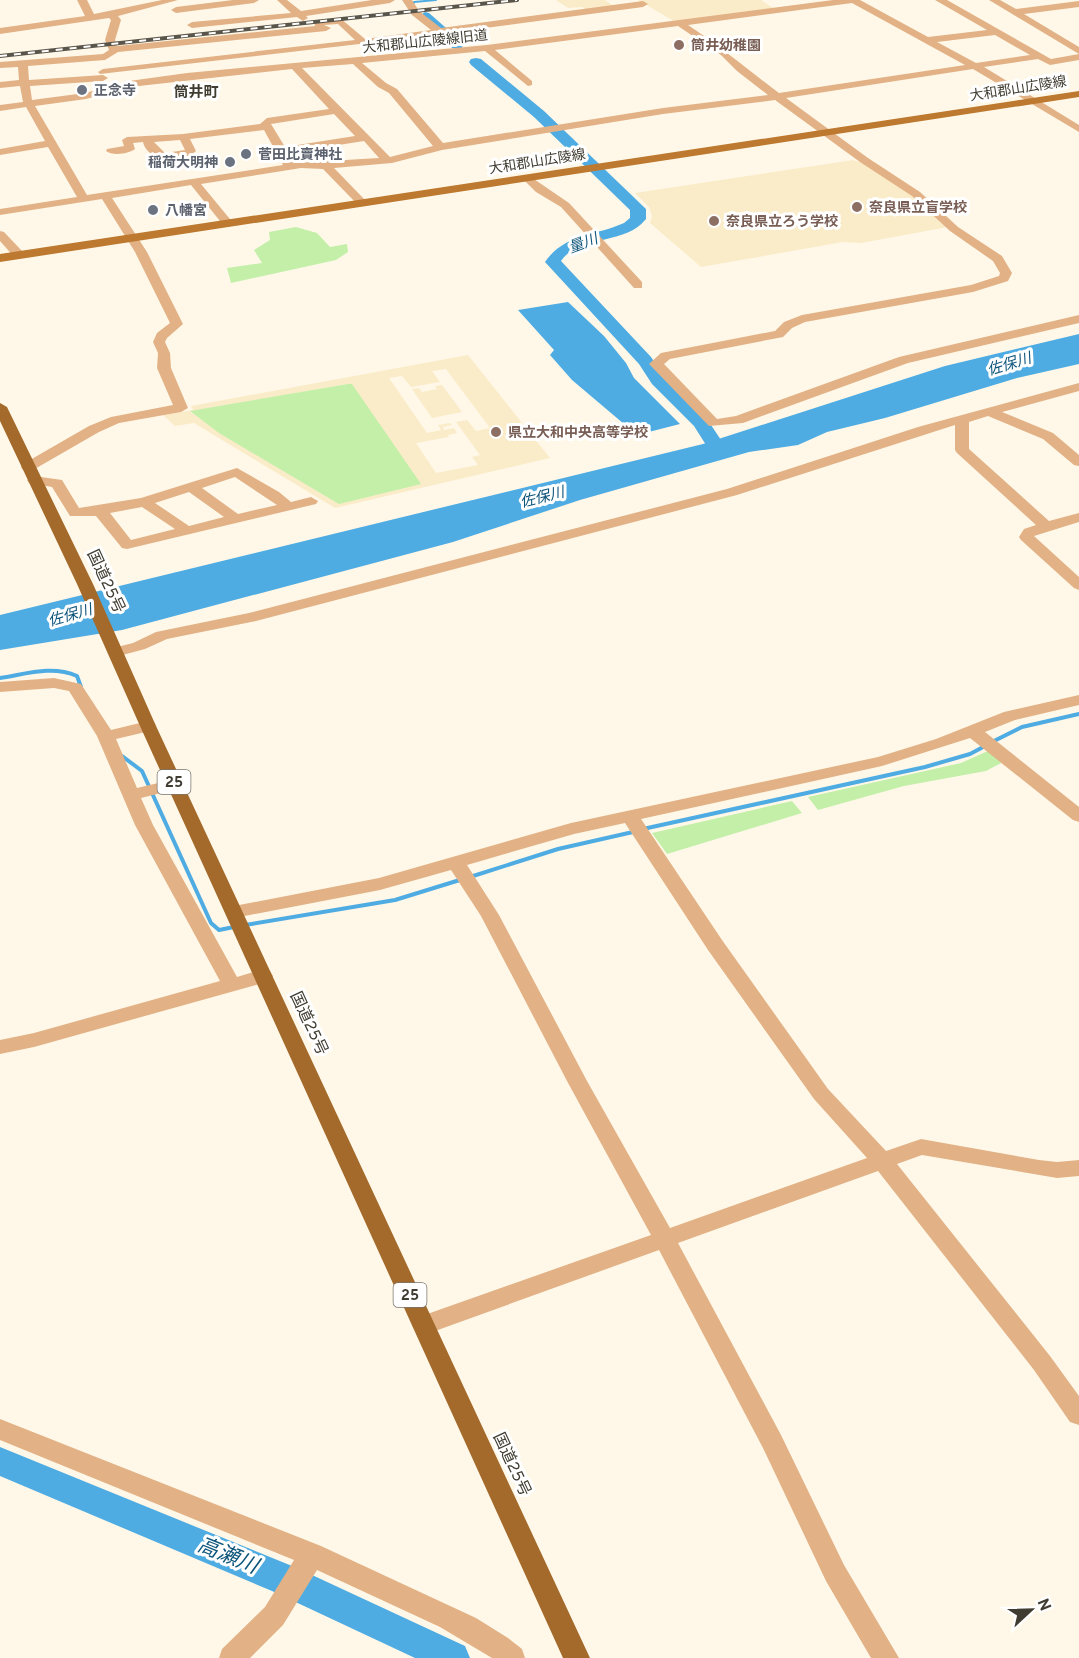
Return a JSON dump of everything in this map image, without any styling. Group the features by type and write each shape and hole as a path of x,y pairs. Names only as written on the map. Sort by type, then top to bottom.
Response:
{"highway":[{"name":"国道25号","path":"0,407 85,584 148,726 577,1658"}],"main road":[{"name":"大和郡山広陵線","path":"0,258 1079,94"}],"street":[{"path":"82,0 91,18"},
{"path":"178,10 254,0"},
{"path":"282,0 301,16"},
{"path":"326,0 336,8"},
{"path":"192,25 301,16 369,1 390,0"},
{"path":"407,0 415,13 442,31 463,51"},
{"path":"764,0 778,10"},
{"path":"797,0 806,6"},
{"path":"854,0 975,66 1079,129"},
{"name":"大和郡山広陵線旧道","path":"0,108 86,96 129,84 198,75 463,51 678,24 831,1 854,0"},
{"path":"940,0 1050,62 1079,57"},
{"path":"994,0 1079,51"},
{"path":"242,1 260,18"},
{"path":"0,85 103,75 236,56 363,42 640,2 724,53 740,69 916,194 954,229 998,259 1006,273 1004,278 973,288 802,319 788,325 779,334 659,359 656,364 714,423 738,420 904,360 1079,319"},
{"path":"0,31 112,15 159,3 178,10 220,10"},
{"path":"975,20 1079,4"},
{"path":"112,15 116,20 110,40 115,50"},
{"path":"0,65 105,57 115,50 324,28 317,23 340,21 363,42"},
{"path":"398,26 408,36"},
{"path":"927,40 995,32"},
{"path":"1013,42 1048,33"},
{"path":"236,56 231,50 258,47 248,36"},
{"path":"308,38 326,38 334,45"},
{"path":"487,48 528,83"},
{"path":"291,50 307,66"},
{"path":"0,212 293,165 327,166 428,153 440,147 547,130 1040,56"},
{"path":"105,57 103,75 113,89"},
{"path":"23,62 26,99 84,199"},
{"path":"356,62 382,85 393,91 440,147"},
{"path":"295,67 329,101 334,111 363,138"},
{"path":"293,165 265,123 334,111"},
{"path":"111,151 130,149 126,140 183,137 267,126"},
{"path":"153,138 148,141 149,146 163,156 191,151 183,137"},
{"path":"282,151 363,138 368,139 386,159"},
{"path":"0,152 52,144"},
{"path":"327,166 362,203"},
{"path":"528,178 540,190 566,205 638,285"},
{"path":"194,182 228,224"},
{"path":"31,474 94,429 116,420 182,408 164,368 164,353 159,342 161,336 177,324 132,238 105,195"},
{"path":"0,234 19,255"},
{"path":"113,646 139,646 162,634 250,618 732,492 962,419 1079,387"},
{"path":"988,412 1048,436 1079,462"},
{"path":"962,419 963,450 1046,527"},
{"path":"31,474 57,483 75,513 100,511 144,502 253,466"},
{"path":"237,472 287,506"},
{"path":"152,481 153,488 162,496"},
{"path":"191,487 234,518"},
{"path":"100,511 127,545 311,501"},
{"path":"144,502 186,530"},
{"path":"1079,517 1029,532 1026,537 1079,585"},
{"path":"0,687 54,683 75,687 106,736 144,825 231,984"},
{"path":"238,921 380,884 571,829 926,749 1027,711 1079,700"},
{"path":"106,736 148,726"},
{"path":"972,731 1079,816"},
{"path":"131,795 175,784"},
{"path":"630,816 715,945 821,1094 882,1160 1042,1363 1079,1415"},
{"path":"456,863 490,915 772,1442 835,1573 886,1658"},
{"path":"0,1047 34,1040 263,976"},
{"path":"424,1325 921,1147 1039,1168 1057,1170 1079,1168"},
{"path":"0,1429 310,1557 454,1621 513,1658"},
{"path":"232,1658 274,1616 310,1557"}],"shaded area":[{"path":"556,0 605,0 615,7 588,11 582,7 568,8"},
{"path":"638,0 761,0 775,9 677,23"},
{"path":"853,160 865,164 913,195 948,227 861,243 843,242 701,267 650,223 652,216 649,207 635,193"},
{"name":"県立大和中央高等学校","path":"468,355 550,458 335,508 194,423 175,426 163,415 193,410 191,406","holes":["446,369 490,428 476,431 467,420 456,422 480,455 472,457 478,465 436,473 416,443 449,437 448,435 457,433 454,428 444,430 443,427 452,425 450,423 438,425 441,430 427,433 389,378 402,376 411,387 440,382 432,371","352,384 355,490 190,412"]},
{"name":"県立大和中央高等学校","path":"442,385 462,412 432,418 412,389 419,388 422,392 437,389 435,386"}],"green space":[{"path":"296,227 317,233 330,247 347,244 348,252 336,260 231,283 227,268 262,263 254,250 270,240 269,232"},
{"path":"352,384 421,484 339,504 219,433 190,411"},
{"path":"990,750 1003,762 986,771 904,786 818,810 808,797 961,763"},
{"path":"792,801 802,813 667,854 652,833"}],"water":[{"path":"568,302 604,336 626,363 634,378 680,424 637,435 572,380 550,355 554,350 518,310"},
{"name":"佐保川","path":"1079,334 1079,364 1017,378 885,418 827,432 798,445 749,452 580,500 453,542 122,630 0,650 0,615 703,444 945,366"}],"waterway":[{"name":"量川","path":"413,5 414,2 436,0"},
{"name":"量川","path":"425,16 457,45"},
{"name":"量川","path":"476,62 539,114 638,209 638,219 629,226 568,247 559,253 553,262 645,361 658,380 701,423 720,452"},
{"path":"0,678 39,671 58,671 77,676 81,687"},
{"path":"992,742 1022,727 1079,714"},
{"path":"643,829 925,767 970,754 985,746"},
{"path":"122,756 142,771 211,923 219,930 234,927"},
{"path":"470,877 558,849 633,832"},
{"path":"245,925 395,900 463,879"},
{"name":"高瀬川","path":"0,1461 284,1580 452,1658"}],"railway":[{"path":"0,56 517,0"}],"place":[{"name":"筒井幼稚園","path":"679,45"},
{"name":"正念寺","path":"82,90"},
{"name":"菅田比賣神社","path":"246,154"},
{"name":"稲荷大明神","path":"230,162"},
{"name":"奈良県立盲学校","path":"857,207"},
{"name":"八幡宮","path":"153,210"},
{"name":"奈良県立ろう学校","path":"714,221"},
{"name":"県立大和中央高等学校","path":"496,432"}],"district":[{"name":"筒井町","path":"196,92"}]}
